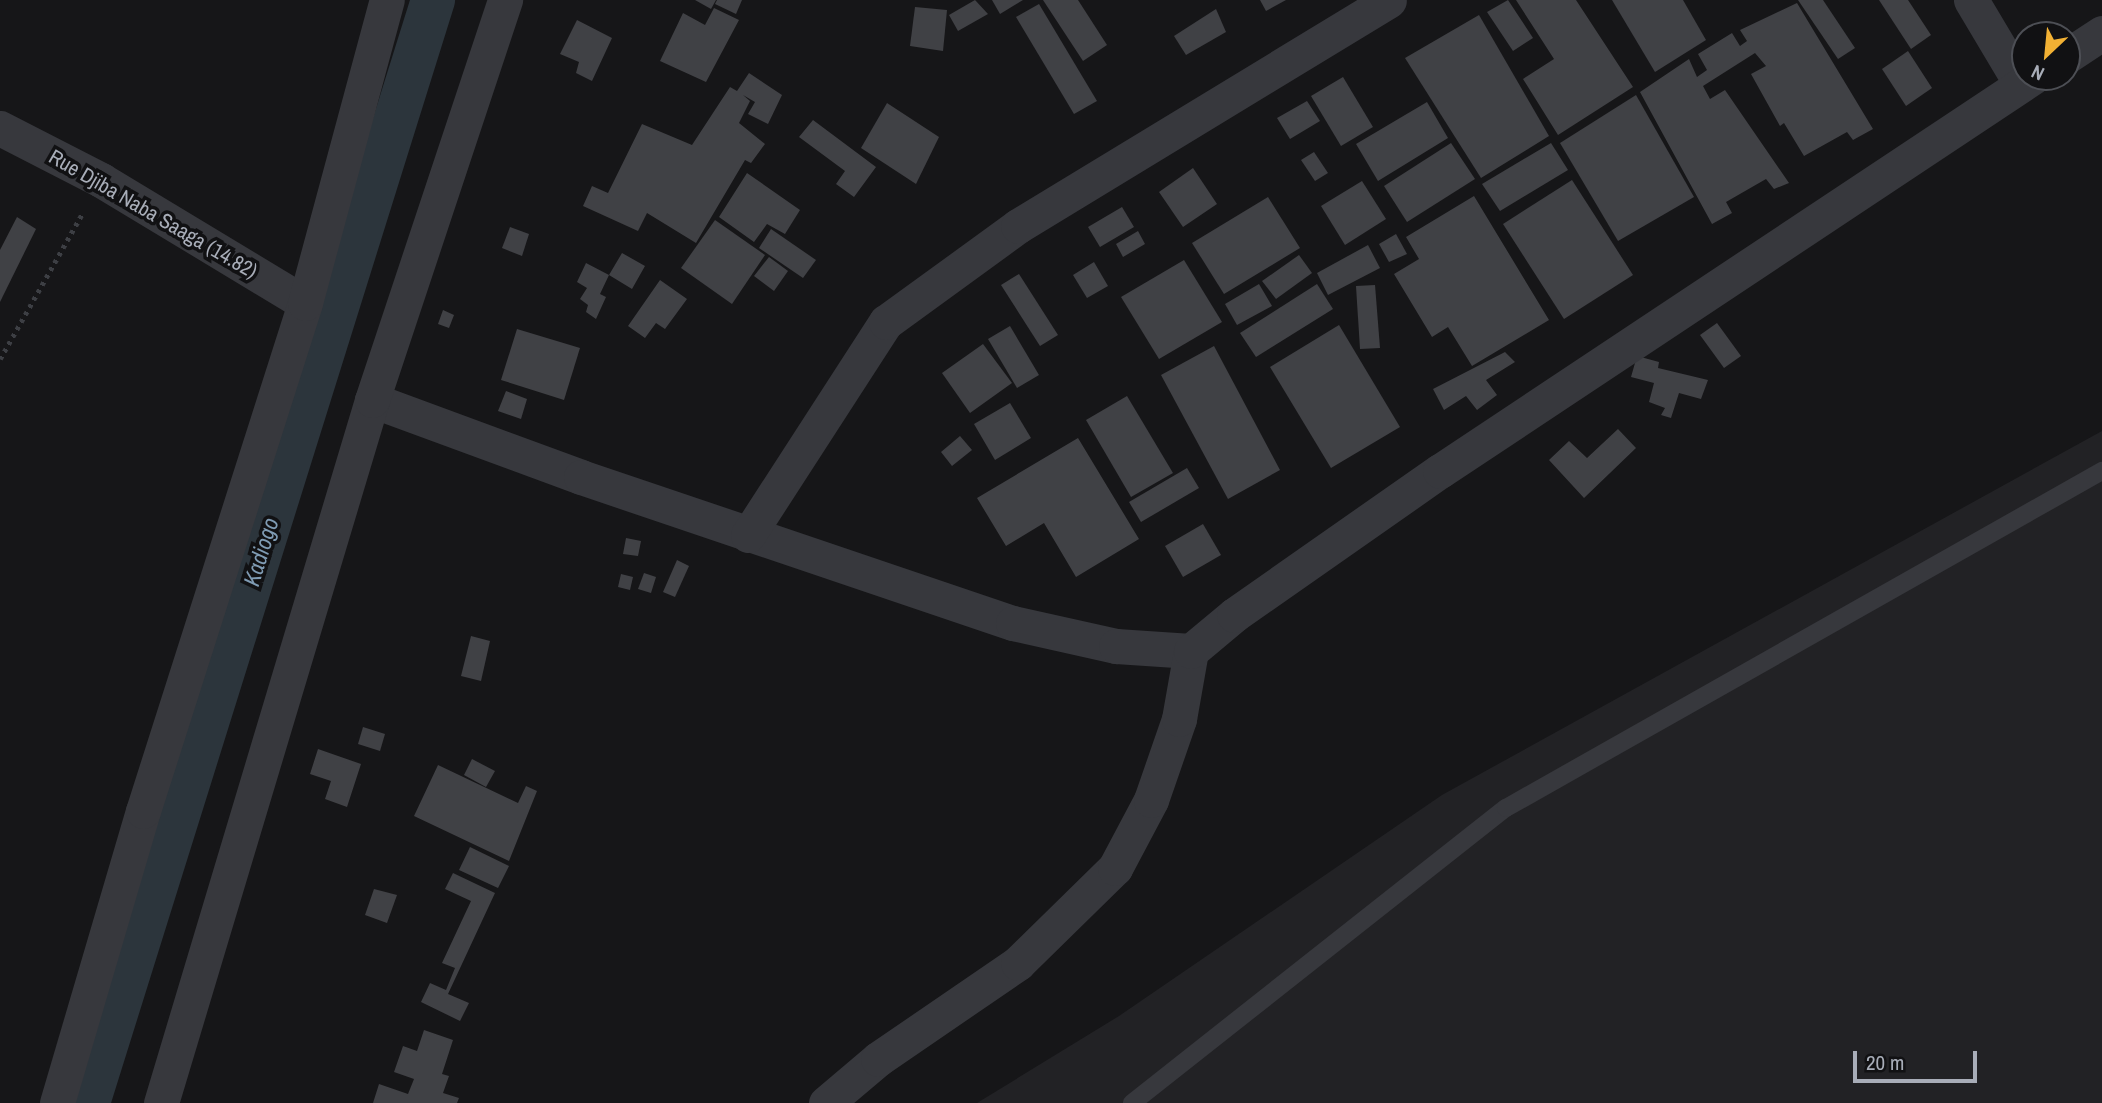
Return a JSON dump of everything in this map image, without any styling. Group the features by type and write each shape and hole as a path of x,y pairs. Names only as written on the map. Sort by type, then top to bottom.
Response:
{"street":[{"path":"57,1103 143,811 305,303 387,0"},
{"path":"161,1103 372,400 505,0"},
{"path":"748,535 887,322 1018,226 1389,0"},
{"path":"1971,0 2011,58"},
{"path":"2081,47 2102,33"},
{"path":"826,1103 878,1059 1018,962 1115,868 1151,800 1179,719 1191,651 1234,615 1440,471 2012,91"},
{"name":"Rue Djiba Naba Saaga (14.82)","path":"0,128 101,180 305,303"},
{"path":"372,400 748,535 1013,623 1116,646 1191,651"}],"lane":[{"path":"1132,1103 1506,808 2102,471"}],"path":[{"path":"0,359 101,180"}],"shaded area":[{"path":"2102,431 2102,1103 977,1103 1119,1016 1442,795"}],"building":[{"path":"695,0 716,0 711,9"},
{"path":"717,0 742,0 736,14 715,4"},
{"path":"975,0 988,14 958,31 949,15"},
{"path":"992,0 1023,0 1000,14"},
{"path":"1043,0 1078,0 1107,45 1083,61"},
{"path":"1260,0 1286,0 1266,11"},
{"path":"1508,0 1533,38 1513,51 1487,12"},
{"path":"1516,0 1576,0 1633,87 1558,135 1523,79 1554,59"},
{"path":"1612,0 1683,0 1706,40 1655,72"},
{"path":"1798,0 1823,0 1855,48 1838,59"},
{"path":"1879,0 1908,0 1931,35 1911,49"},
{"path":"1797,3 1873,129 1853,140 1847,132 1804,156 1784,123 1780,126 1751,74 1766,66 1755,53 1703,86 1710,99 1725,90 1789,183 1774,189 1766,179 1726,202 1732,213 1712,224 1640,92 1689,59 1697,77 1707,70 1698,54 1732,33 1740,46 1747,41 1740,30"},
{"path":"1039,4 1097,101 1074,114 1016,17"},
{"path":"915,7 947,10 943,51 910,46"},
{"path":"714,8 739,20 706,82 660,61 683,13 705,25"},
{"path":"1216,9 1226,32 1186,55 1174,36"},
{"path":"1479,15 1549,136 1481,178 1405,58"},
{"path":"577,20 612,38 592,81 576,73 579,62 560,54"},
{"path":"1908,51 1932,88 1906,106 1882,69"},
{"path":"749,73 782,95 768,124 748,114 755,102 743,95 750,101 739,123 765,144 751,163 745,160 696,243 647,213 638,231 583,206 592,186 608,193 642,124 692,145 730,87 737,91"},
{"path":"1343,77 1373,127 1341,146 1311,96"},
{"path":"1636,95 1694,197 1618,241 1560,143"},
{"path":"1307,101 1320,121 1290,139 1277,118"},
{"path":"1427,102 1448,138 1378,181 1356,144"},
{"path":"887,103 939,137 916,184 861,148"},
{"path":"813,120 876,167 854,197 836,184 845,171 799,137"},
{"path":"1451,143 1475,179 1407,222 1384,186"},
{"path":"1551,143 1568,170 1500,211 1482,184"},
{"path":"1314,152 1328,173 1315,181 1301,160"},
{"path":"1193,168 1217,204 1183,227 1159,192"},
{"path":"747,173 800,210 785,234 767,224 754,242 719,217"},
{"path":"1572,180 1633,275 1564,319 1503,224"},
{"path":"1362,181 1386,219 1345,245 1321,206"},
{"path":"1474,196 1549,320 1472,366 1448,327 1432,337 1394,274 1419,259 1406,237"},
{"path":"1268,197 1300,248 1224,294 1192,243"},
{"path":"1122,207 1134,227 1100,247 1088,227"},
{"path":"17,217 36,229 0,302 0,250"},
{"path":"715,220 765,255 732,304 681,268"},
{"path":"510,227 529,234 522,256 502,248"},
{"path":"771,229 816,260 803,278 759,248"},
{"path":"1138,231 1145,244 1123,257 1116,244"},
{"path":"1396,234 1407,254 1389,262 1379,244"},
{"path":"1368,245 1380,268 1328,295 1317,273"},
{"path":"622,253 645,266 632,289 609,275"},
{"path":"1299,255 1312,273 1276,299 1262,281"},
{"path":"769,257 788,271 774,291 754,276"},
{"path":"1184,260 1222,322 1159,359 1121,297"},
{"path":"1094,262 1108,286 1087,298 1073,275"},
{"path":"586,263 609,275 600,294 606,297 596,319 586,312 588,305 580,299 587,288 577,282"},
{"path":"1019,274 1058,335 1040,346 1001,285"},
{"path":"660,280 687,299 665,329 656,323 645,338 628,326"},
{"path":"1259,284 1272,306 1237,325 1225,304"},
{"path":"1317,284 1333,309 1256,357 1240,333"},
{"path":"1375,285 1380,348 1360,349 1356,286"},
{"path":"443,310 454,315 449,328 438,324"},
{"path":"1717,323 1741,356 1724,368 1700,335"},
{"path":"1339,325 1400,427 1331,468 1270,367"},
{"path":"1010,326 1039,375 1017,388 988,339"},
{"path":"517,329 580,348 564,400 501,380"},
{"path":"983,344 1012,383 970,413 942,373"},
{"path":"1214,346 1280,470 1228,499 1161,375"},
{"path":"1505,352 1515,362 1486,380 1497,395 1477,410 1466,396 1444,410 1433,389"},
{"path":"1637,356 1659,362 1658,368 1708,380 1701,399 1679,393 1671,418 1661,415 1665,408 1649,402 1654,383 1631,377"},
{"path":"506,391 527,399 521,419 498,411"},
{"path":"1127,396 1173,473 1131,497 1086,420"},
{"path":"1010,403 1031,438 995,460 974,424"},
{"path":"1618,429 1636,448 1584,498 1549,460 1569,441 1587,458"},
{"path":"960,436 972,450 952,466 941,452"},
{"path":"1078,438 1139,539 1076,577 1044,523 1006,546 977,498"},
{"path":"1187,468 1199,488 1141,522 1129,502"},
{"path":"1203,524 1221,555 1183,577 1165,546"},
{"path":"626,538 641,541 638,556 623,554"},
{"path":"677,560 689,566 675,597 663,592"},
{"path":"644,573 656,577 651,593 638,589"},
{"path":"621,574 633,577 630,590 618,587"},
{"path":"471,636 490,641 481,681 461,676"},
{"path":"363,727 385,734 380,751 358,744"},
{"path":"318,749 361,764 347,807 325,799 331,781 310,774"},
{"path":"472,759 495,771 486,787 464,775"},
{"path":"438,765 518,803 526,786 537,791 509,861 414,816"},
{"path":"470,847 509,866 498,888 459,870"},
{"path":"453,873 495,893 448,994 469,1003 460,1021 421,1002 430,983 446,990 455,968 442,963 471,901 445,889"},
{"path":"374,889 397,895 387,923 365,915"},
{"path":"424,1030 453,1040 442,1074 449,1076 443,1093 459,1098 457,1103 373,1103 379,1084 408,1094 414,1079 394,1072 403,1046 417,1051"}],"waterway":[{"name":"Kadiogo","path":"88,1103 433,0"}]}
